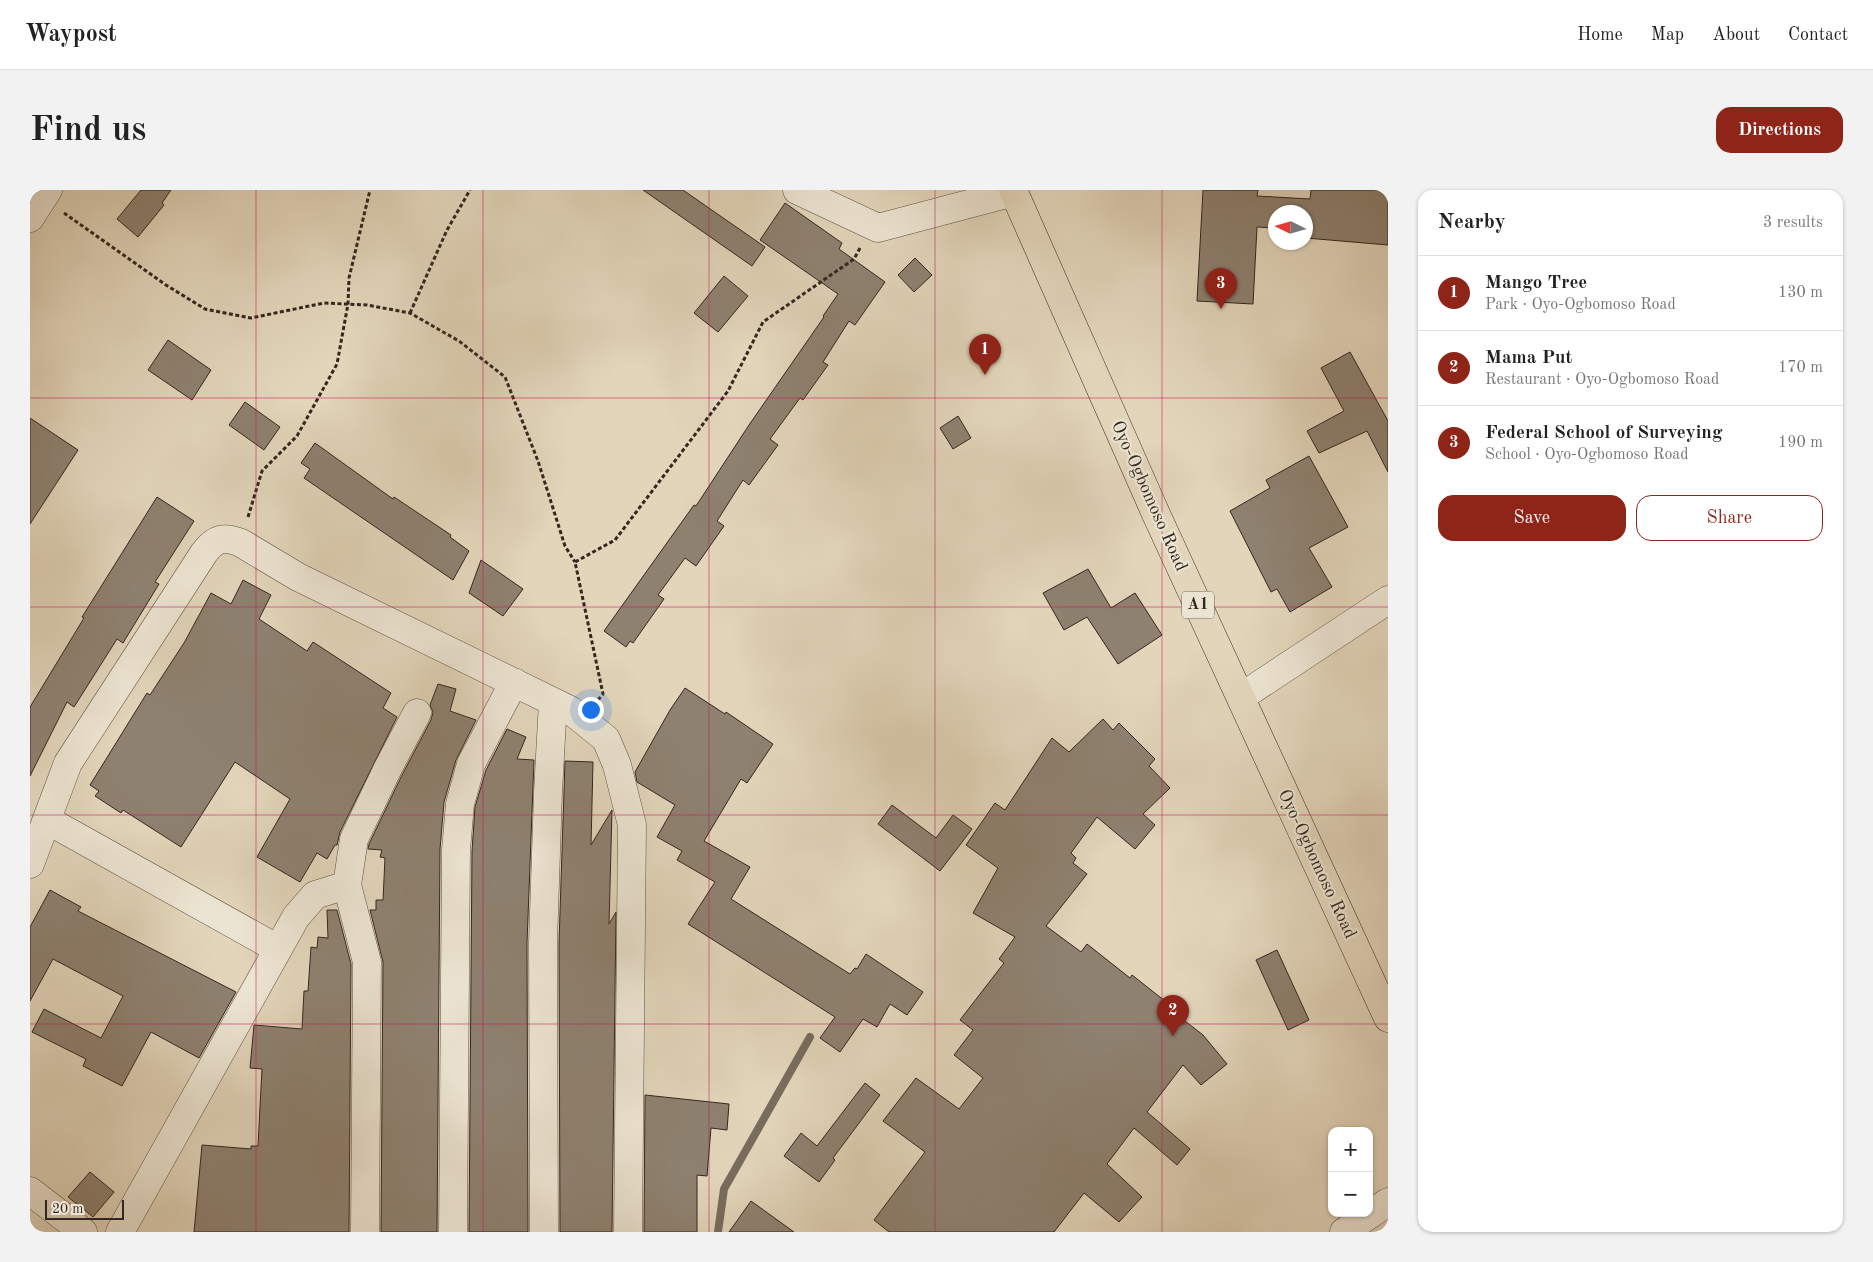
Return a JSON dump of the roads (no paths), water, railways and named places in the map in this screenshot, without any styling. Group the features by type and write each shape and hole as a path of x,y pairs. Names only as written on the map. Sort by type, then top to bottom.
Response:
{"highway":[{"name":"Oyo-Ogbomoso Road","path":"1014,191 1156,514 1388,1018"}],"street":[{"path":"797,190 878,228 1014,191"},
{"path":"30,864 68,763 204,552 211,543 220,539 231,539 241,543 298,577 570,710 606,739 617,765 632,825 628,1232"},
{"path":"1241,697 1388,600"},
{"path":"453,1232 456,850 460,804 471,764 514,682"},
{"path":"544,1232 543,944 553,702"},
{"path":"366,1232 367,962 347,885 354,839 416,713"},
{"path":"47,820 278,949"},
{"path":"120,1232 296,917 315,895 347,885"},
{"path":"30,1191 83,1232"},
{"path":"1344,1232 1388,1202"}],"waterway":[{"path":"718,1232 724,1189 810,1037"}],"place":[{"name":"Federal School of Surveying","path":"1221,309"},
{"name":"Mango Tree","path":"985,375"},
{"name":"Mama Put","path":"1173,1036"}]}
